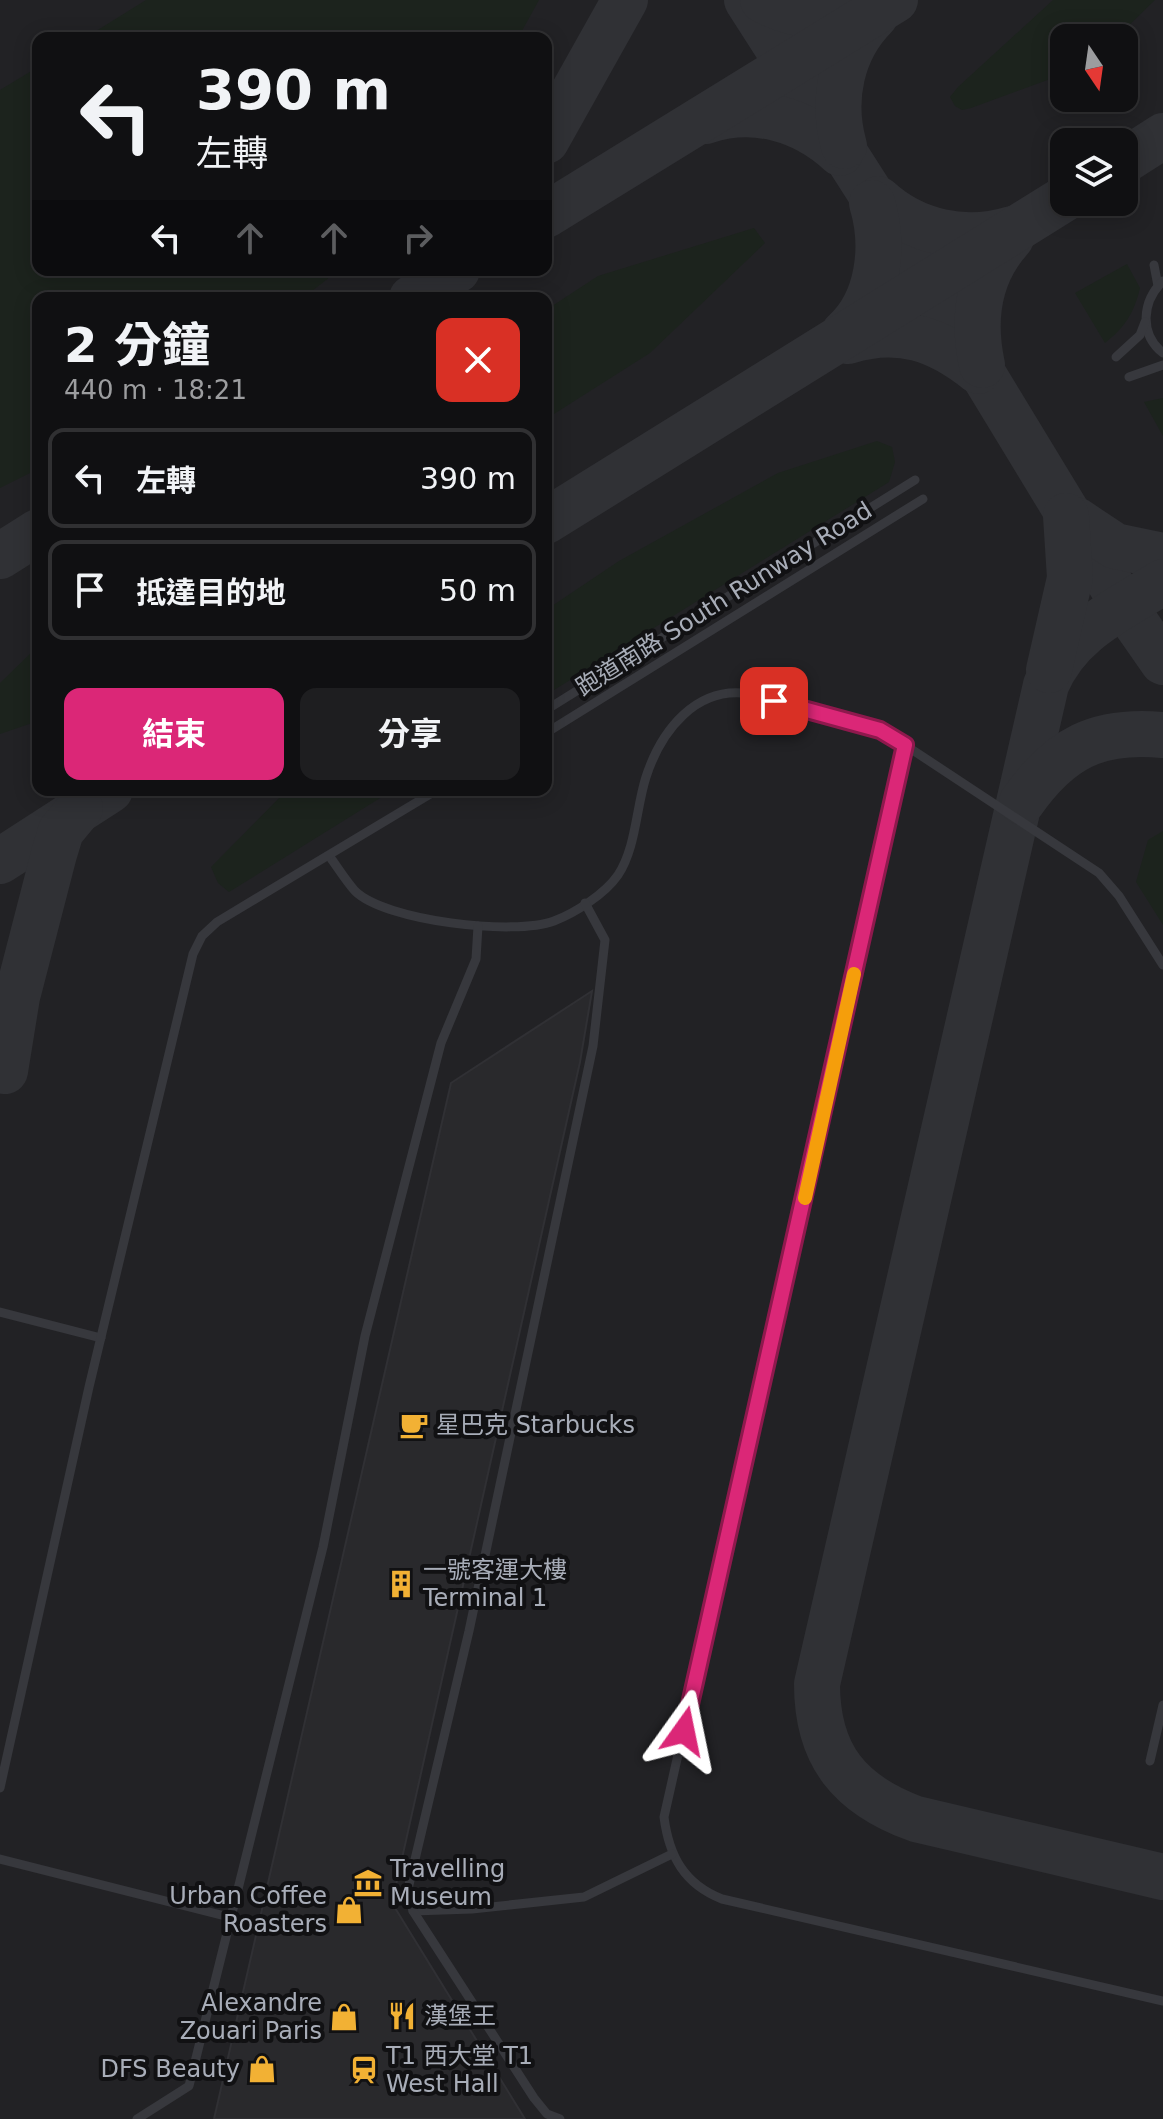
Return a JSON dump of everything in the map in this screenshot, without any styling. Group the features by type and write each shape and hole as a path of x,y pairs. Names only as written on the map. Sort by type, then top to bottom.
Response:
{"lane":[{"path":"1116,357 1140,335 1146,307 1161,283 1154,265"},
{"path":"1145,322 1149,336 1163,353"},
{"path":"1129,377 1163,365"},
{"name":"跑道南路 South Runway Road","path":"552,706 915,480"},
{"name":"跑道南路 South Runway Road","path":"552,729 923,499"},
{"path":"330,857 357,893 422,917 478,926 535,925 555,921 585,903 616,878 623,867 646,778 677,719 703,702 748,693 880,730 905,745 1099,873 1119,896 1163,965"},
{"path":"905,745 664,1817 672,1854 684,1874 707,1893 722,1899 1163,2001"},
{"path":"0,1788 101,1338 193,954 202,936 217,922 427,796"},
{"path":"560,2119 547,2114 534,2098 413,1911 408,1889 469,1631 593,1046 605,940 585,903"},
{"path":"137,2119 189,2086 323,1547 365,1336 441,1043 476,959 478,926"},
{"path":"0,1312 101,1338"},
{"path":"1150,1761 1163,1705"},
{"path":"413,1911 472,1909 584,1897 672,1854"},
{"path":"0,1859 233,1918"}],"shaded area":[{"path":"0,0 1163,0 1163,2119 0,2119"},
{"path":"146,0 539,0 521,32 95,32"},
{"path":"1053,0 1155,0 1130,24 1050,24 1050,79 962,110 955,106 950,97"},
{"path":"32,71 32,276 331,276 311,292 32,292 32,472 0,488 0,90"},
{"path":"754,228 765,243 650,353 552,415 552,306 598,276"},
{"path":"1127,264 1140,288 1138,297 1128,319 1105,343 1075,293"},
{"path":"1163,398 1163,436 1144,402"},
{"path":"877,441 892,447 895,462 889,482 552,691 552,606 619,561 778,473"},
{"path":"32,652 32,723 0,734 0,683"},
{"path":"281,796 383,796 229,892 218,883 211,867"},
{"path":"1163,831 1163,925 1136,882 1148,840"}],"building":[{"name":"一號客運大樓 Terminal 1","path":"592,991 580,1062 392,1903 525,2119 214,2119 451,1083"}],"taxiway":[{"path":"552,130 625,0"},
{"path":"747,0 929,285 1124,606 1163,662"},
{"path":"763,0 789,11 814,16 868,11"},
{"path":"552,211 895,0"},
{"path":"844,146 839,111 842,76 854,44 875,16"},
{"path":"706,121 742,114 777,118 810,131 840,153"},
{"path":"1138,152 1163,136"},
{"path":"878,199 908,220 941,232 976,235 1012,229"},
{"path":"844,333 865,306 876,272 878,237 872,203"},
{"path":"552,517 1050,208"},
{"path":"982,365 978,330 980,297 991,266 1011,238"},
{"path":"422,292 447,276"},
{"path":"848,341 884,334 917,338 948,351 978,371"},
{"path":"1049,670 1070,578 1066,516"},
{"path":"1076,520 1115,546 1163,556"},
{"path":"0,556 32,536"},
{"path":"1163,582 1111,613 1080,637 1055,667 1046,685 817,1684 823,1732 831,1752 842,1770 873,1798 916,1819 1163,1877"},
{"path":"1022,802 1051,768 1082,746 1118,735 1163,735"},
{"path":"0,861 101,796"},
{"path":"5,1071 17,997 54,854 61,831 80,808"}],"slow traffic":[{"path":"805,1198 854,974"}],"place":[{"name":"星巴克 Starbucks","path":"414,1425"},
{"name":"一號客運大樓 Terminal 1","path":"401,1584"},
{"name":"Travelling Museum","path":"368,1883"},
{"name":"Urban Coffee Roasters","path":"349,1910"},
{"name":"漢堡王","path":"402,2016"},
{"name":"Alexandre Zouari Paris","path":"344,2017"},
{"name":"DFS Beauty","path":"262,2069"},
{"name":"T1 西大堂 T1 West Hall","path":"364,2070"}],"route":[{"path":"684,1731 905,745 880,730 774,701"}]}
